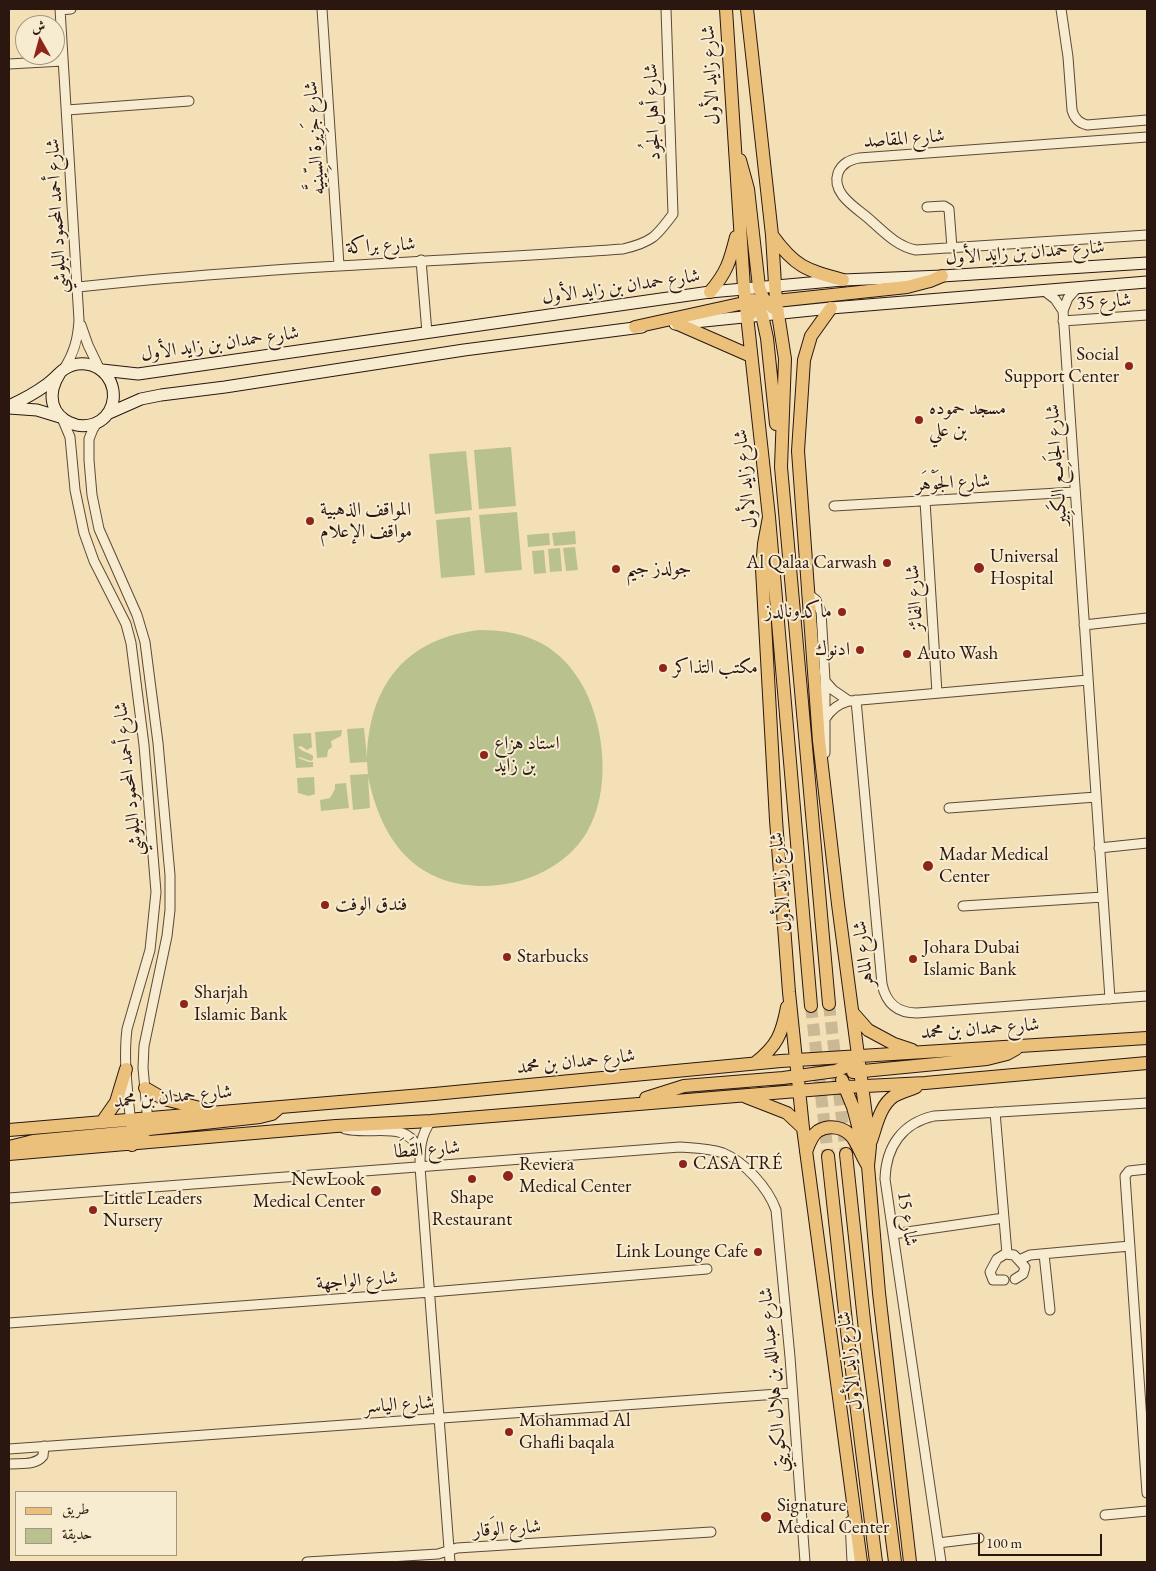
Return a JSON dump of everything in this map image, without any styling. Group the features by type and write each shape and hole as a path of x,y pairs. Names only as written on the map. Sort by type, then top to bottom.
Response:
{"main road":[{"name":"شارع زايد الأول","path":"726,9 744,288 763,303 785,359 781,467 829,1004"},
{"name":"شارع زايد الأول","path":"747,9 776,286 763,303 747,317 769,516 811,1006"},
{"path":"734,143 748,189 781,467"},
{"path":"710,292 722,278 729,264 739,227"},
{"path":"772,235 793,261 820,274 843,280"},
{"name":"شارع حمدان بن زايد الأول","path":"776,286 843,280 942,276 1147,262"},
{"path":"9,407 37,410 61,418 69,423 84,426 141,399 161,395 464,350 635,327 763,303 895,289 919,284 942,276"},
{"name":"شارع حمدان بن زايد الأول","path":"763,303 831,308 1147,282"},
{"name":"شارع حمدان بن زايد الأول","path":"101,369 138,374 744,288"},
{"path":"798,451 804,360 812,336 831,308"},
{"path":"635,327 747,317"},
{"path":"678,324 751,356"},
{"path":"785,359 798,451 815,701 836,885 870,1146 868,1166"},
{"path":"9,407 33,394 72,365 91,364 101,369 109,377 113,386 114,396 112,405 103,417"},
{"path":"61,418 54,407 51,395 53,383 62,371"},
{"path":"769,516 762,570 776,820 789,992 806,1153 861,1562"},
{"path":"754,1063 768,1053 777,1040 784,1021 789,992"},
{"path":"853,1012 868,1030 894,1044 919,1052"},
{"name":"شارع حمدان بن محمد","path":"9,1154 131,1132 148,1123 216,1112 444,1093 754,1063 1147,1038"},
{"path":"635,1103 662,1092 684,1086 996,1057 1007,1054 1022,1045"},
{"path":"800,1090 814,1078 836,1072 848,1066 859,1056"},
{"path":"796,1060 819,1063 836,1072 846,1087 857,1117 868,1166 879,1293 910,1562"},
{"name":"شارع حمدان بن محمد","path":"9,1130 102,1122 131,1132 150,1143 336,1126 431,1121 800,1090 925,1083 1147,1063"},
{"path":"102,1122 116,1102 126,1069"},
{"path":"870,1146 881,1113 890,1100 900,1093 925,1083"},
{"path":"145,1088 164,1099 216,1112"},
{"path":"742,1095 787,1113 803,1128"},
{"path":"9,1147 33,1141 131,1132 140,1133 148,1123 266,1116 281,1106"},
{"path":"806,1153 810,1140 818,1131 830,1127 837,1128 848,1133 853,1138 868,1166"},
{"name":"شارع زايد الأول","path":"846,1154 865,1330 895,1562"},
{"name":"شارع زايد الأول","path":"828,1156 848,1341 876,1562"}],"street":[{"name":"شارع أحمد المحمود البلوشي","path":"60,9 71,9"},
{"name":"شارع جَزِيرة السِّينيَّه","path":"322,9 339,265"},
{"name":"شارع أهل الجُود","path":"666,9 673,214"},
{"path":"1061,9 1074,117 1079,122 1087,125 1147,120"},
{"name":"شارع أحمد المحمود البلوشي","path":"62,371 74,351 79,320 63,65"},
{"path":"67,110 189,101"},
{"name":"شارع المقاصد","path":"1147,137 859,158 845,163 837,176 837,184 844,197 895,241 907,248 916,250 1147,235"},
{"path":"927,207 944,206 949,209 952,248"},
{"name":"شارع براكة","path":"78,287 339,265 623,249 645,244 659,233 673,214"},
{"path":"421,260 427,333"},
{"path":"1062,310 1068,298 1077,288"},
{"path":"1043,290 1055,299 1062,310"},
{"name":"شارع الجَامِع الكَبِير","path":"1062,310 1110,999"},
{"name":"شارع 35","path":"1063,320 1147,315"},
{"name":"شارع أحمد المحمود البلوشي","path":"79,320 88,344 101,369"},
{"name":"شارع أحمد المحمود البلوشي","path":"103,417 89,439 92,495 99,529 136,614 145,642 158,742 170,875 168,930 145,1040 143,1068 150,1143"},
{"name":"شارع أحمد المحمود البلوشي","path":"61,418 70,438 75,490 84,533 97,568 126,624 144,745 156,892 150,950 127,1029 126,1069 131,1132"},
{"name":"شارع الجَوْهَر","path":"834,506 1075,492"},
{"name":"شارع الفائز","path":"925,501 937,693"},
{"path":"807,593 816,600 821,612 825,680 824,781"},
{"path":"1084,625 1147,618"},
{"path":"825,680 833,690 853,700"},
{"path":"825,719 836,706 853,700 1088,680"},
{"name":"شارع الماهر","path":"853,700 882,984 885,997 889,1003 908,1013 1147,996"},
{"path":"949,808 1096,797"},
{"path":"1099,848 1147,843"},
{"path":"963,906 1103,896"},
{"name":"شارع 15","path":"941,1562 885,1179 885,1170 890,1150 898,1137 908,1127 925,1118 944,1114 1147,1103"},
{"path":"995,1112 1007,1254"},
{"path":"431,1121 422,1136 420,1167 431,1292 450,1562"},
{"path":"336,1126 358,1132 398,1131 404,1133 415,1141 420,1154"},
{"name":"شارع القَطَا","path":"9,1198 680,1148 714,1150 724,1153 738,1162 764,1187 772,1199 776,1210 780,1255"},
{"path":"1147,1169 1129,1171 1126,1176 1147,1493"},
{"path":"893,1234 1004,1218"},
{"path":"1020,1260 1027,1256 1130,1246"},
{"path":"1004,1280 993,1280 990,1272 1000,1257 1007,1254 1014,1255 1024,1265 1024,1272 1015,1279"},
{"path":"1044,1254 1050,1310"},
{"name":"شارع عبدالله بن هلال الكويتي","path":"780,1255 805,1562"},
{"name":"شارع الواجهة","path":"9,1323 431,1292 707,1269"},
{"name":"شارع الياسر","path":"9,1448 792,1393"},
{"path":"9,1464 39,1460 43,1456 44,1446"},
{"path":"851,1489 849,1511 852,1562"},
{"path":"1105,1515 1147,1511"},
{"name":"شارع الوَقار","path":"307,1562 438,1554 457,1548 711,1532"},
{"path":"938,1543 979,1538"}],"green space":[{"path":"511,447 516,506 479,509 474,450"},
{"path":"466,451 472,510 435,514 429,454"},
{"path":"517,512 522,570 485,573 479,515"},
{"path":"470,517 475,575 441,578 436,520"},
{"path":"575,531 576,544 554,546 552,533"},
{"path":"549,533 550,545 528,547 527,535"},
{"path":"575,547 578,570 566,571 563,548"},
{"path":"560,548 562,571 550,572 548,549"},
{"path":"544,550 546,573 534,574 532,551"},
{"name":"استاد هزاع بن زايد","path":"480,630 513,633 528,637 542,644 566,662 585,690 592,706 601,742 602,780 595,816 587,832 572,851 552,867 529,878 504,884 479,886 454,883 430,874 410,860 388,832 374,800 368,777 370,808 353,810 350,775 368,774 367,762 350,763 347,729 364,728 367,758 369,732 375,708 384,688 396,670 412,655 431,643 454,635"},
{"path":"342,730 341,736 331,741 332,747 328,750 327,757 317,758 315,732"},
{"path":"311,733 312,747 307,750 301,746 298,747 313,756 313,759 311,761 298,758 313,762 313,767 296,768 293,734"},
{"path":"314,777 315,794 309,796 298,793 297,778"},
{"path":"346,783 349,808 321,811 320,800 330,798 335,789 335,784"}],"tunnel":[{"path":"829,1004 846,1154"},
{"path":"811,1006 828,1156"}],"place":[{"name":"Social Support Center","path":"1129,366"},
{"name":"مسجد حموده بن علي","path":"919,420"},
{"name":"المواقف الذهبية مواقف الإعلام","path":"310,521"},
{"name":"Al Qalaa Carwash","path":"887,563"},
{"name":"Universal Hospital","path":"979,568"},
{"name":"جولدز جيم","path":"616,569"},
{"name":"ماكدونالدز","path":"842,612"},
{"name":"ادنوك","path":"860,650"},
{"name":"Auto Wash","path":"907,654"},
{"name":"مكتب التذاكر","path":"663,668"},
{"name":"استاد هزاع بن زايد","path":"484,755"},
{"name":"Madar Medical Center","path":"928,866"},
{"name":"فندق الوفت","path":"325,905"},
{"name":"Starbucks","path":"507,957"},
{"name":"Johara Dubai Islamic Bank","path":"913,959"},
{"name":"Sharjah Islamic Bank","path":"184,1004"},
{"name":"CASA TRÉ","path":"683,1164"},
{"name":"Reviera Medical Center","path":"508,1176"},
{"name":"Shape Restaurant","path":"472,1179"},
{"name":"NewLook Medical Center","path":"376,1191"},
{"name":"Little Leaders Nursery","path":"93,1210"},
{"name":"Link Lounge Cafe","path":"758,1252"},
{"name":"Mohammad Al Ghafli baqala","path":"509,1432"},
{"name":"Signature Medical Center","path":"766,1517"}]}
